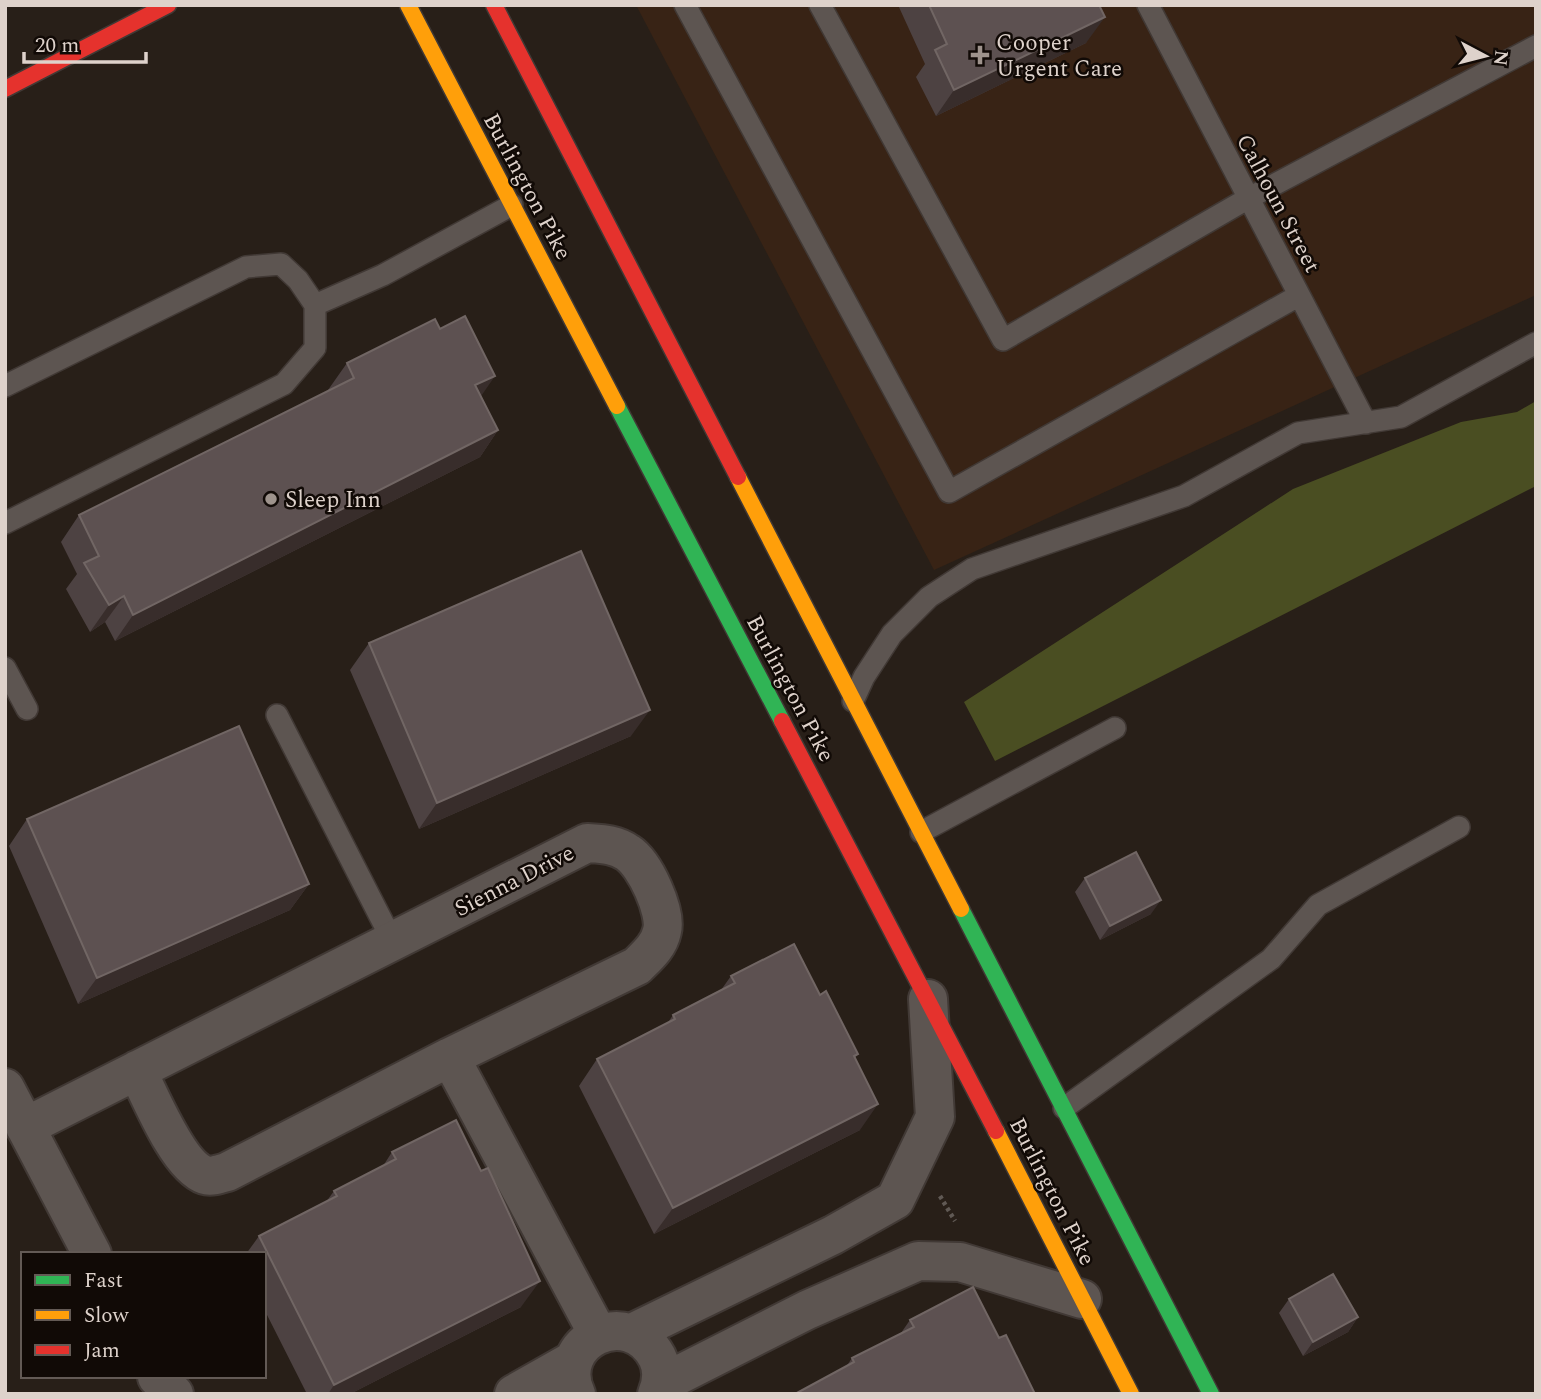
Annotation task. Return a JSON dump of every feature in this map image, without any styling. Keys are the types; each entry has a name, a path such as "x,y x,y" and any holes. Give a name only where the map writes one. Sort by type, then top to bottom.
{"highway":[{"path":"5,89 169,5"},
{"name":"Burlington Pike","path":"408,5 928,999 1131,1394"},
{"name":"Burlington Pike","path":"494,5 1211,1394"}],"street":[{"name":"Sienna Drive","path":"25,1127 137,1070 587,844 609,844 631,854 647,876 659,905 663,930 653,951 637,966 450,1057 227,1172 208,1176 193,1169 178,1149 137,1070"},
{"path":"514,1394 833,1235 895,1200 935,1117 928,999"},
{"path":"450,1057 595,1355"},
{"path":"5,1088 91,1252"},
{"path":"659,1389 807,1310 918,1261 960,1262 1082,1298"},
{"path":"595,1355 650,1345 660,1363 659,1389"},
{"path":"159,1378 174,1394"}],"lane":[{"path":"685,5 949,492 1298,296"},
{"path":"820,5 1003,340 1247,199 1536,46"},
{"name":"Calhoun Street","path":"1148,5 1366,423"},
{"path":"315,305 383,275 512,205"},
{"path":"5,386 246,267 281,264 298,280 315,305 315,348 284,384 5,523"},
{"path":"853,701 864,677 892,634 929,597 972,569 1184,496 1298,433 1401,417 1536,343"},
{"path":"5,668 27,709"},
{"path":"277,715 393,942"},
{"path":"921,832 1115,728"},
{"path":"1064,1108 1271,959 1318,905 1459,827"}],"path":[{"path":"935,1191 944,1199 956,1223"}],"shaded area":[{"path":"636,5 1536,5 1536,295 934,570"}],"green space":[{"path":"1536,401 1536,486 995,761 964,702 1293,489 1461,422 1517,412"}],"building":[{"path":"929,5 1099,5 1105,17 954,90 935,50 947,44"},
{"name":"Sleep Inn","path":"465,316 495,376 475,385 498,430 133,615 124,596 109,605 84,563 99,556 79,515 354,378 347,363 435,319 440,329"},
{"path":"581,551 650,710 437,803 369,643"},
{"path":"239,726 309,884 97,978 27,819"},
{"path":"1136,852 1161,900 1110,926 1085,878"},
{"path":"794,944 820,995 826,991 858,1054 854,1056 878,1104 673,1208 597,1059 675,1019 673,1015 735,983 731,976"},
{"path":"456,1120 481,1171 488,1168 540,1281 334,1385 259,1236 337,1196 334,1191 396,1159 392,1152"},
{"path":"1333,1274 1358,1317 1313,1342 1289,1299"},
{"path":"973,1287 999,1338 1006,1335 1035,1394 795,1394 854,1362 852,1358 914,1327 910,1320"}],"traffic: fast":[{"path":"617,406 782,721"},
{"path":"961,909 1211,1394"}],"traffic: slow":[{"path":"408,5 617,406"},
{"path":"738,477 961,909"},
{"path":"996,1131 1131,1394"}],"traffic: jam":[{"path":"5,89 168,5"},
{"path":"494,5 738,477"},
{"path":"782,721 996,1131"}],"place":[{"name":"Cooper Urgent Care","path":"980,55"},
{"name":"Sleep Inn","path":"271,499"}]}
